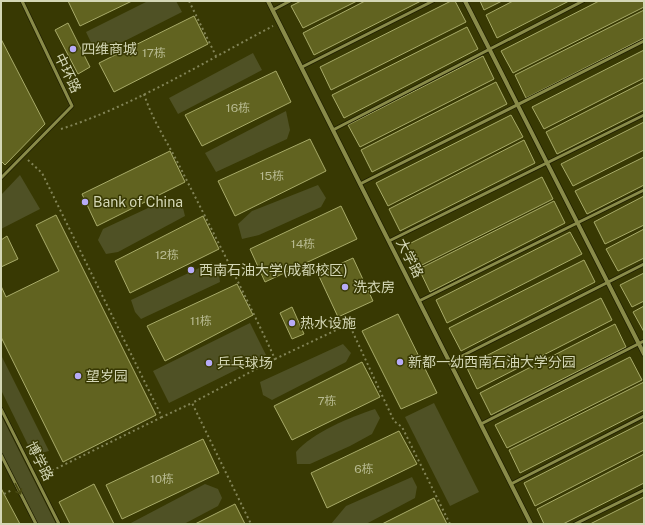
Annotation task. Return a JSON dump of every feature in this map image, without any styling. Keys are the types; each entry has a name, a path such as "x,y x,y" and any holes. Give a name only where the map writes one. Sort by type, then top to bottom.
{"street":[{"name":"大学路","path":"268,1 531,524"},
{"path":"466,1 644,354"}],"lane":[{"name":"中环路","path":"1,178 72,106 22,1"},
{"path":"273,10 290,1"},
{"path":"302,67 433,1"},
{"path":"333,130 583,1"},
{"path":"360,184 644,41"},
{"path":"389,241 644,115"},
{"path":"419,301 644,190"},
{"path":"450,362 644,264"},
{"path":"481,424 644,341"},
{"name":"博学路","path":"1,408 59,524"},
{"path":"511,484 644,416"},
{"path":"1,455 36,524"},
{"path":"575,524 644,490"}],"path":[{"path":"189,1 216,56"},
{"path":"44,134 84,121 144,94 279,23"},
{"path":"144,94 149,110 172,149 275,358"},
{"path":"24,156 42,173 162,417"},
{"path":"37,478 192,403 275,358 348,324 394,421 402,427 450,524"},
{"path":"192,403 251,524"}],"green space":[{"path":"148,1 176,1 182,12 97,55 86,32"},
{"path":"253,53 262,70 178,114 169,98"},
{"path":"286,111 290,130 287,139 216,172 205,153"},
{"path":"20,175 40,209 1,229 1,195"},
{"path":"318,185 326,198 321,207 259,235 242,239 238,224 252,211"},
{"path":"176,199 183,208 185,216 118,252 106,254 98,240 103,229 163,201"},
{"path":"212,262 218,268 220,282 141,319 135,312 131,300"},
{"name":"乒乓球场","path":"250,323 266,355 169,403 153,371"},
{"path":"343,344 351,353 346,362 272,400 263,395 260,382"},
{"path":"1,355 49,451 33,455 1,390"},
{"path":"434,403 479,492 450,506 405,417"},
{"path":"375,409 380,418 372,434 350,446 310,464 297,464 296,452 312,438 333,426"},
{"path":"1,415 56,524 36,524 1,454"},
{"path":"412,477 417,487 415,498 366,524 331,524 346,506"},
{"path":"205,484 218,489 222,498 218,506 184,524 129,524"}],"building":[{"path":"68,1 132,1 80,26"},
{"path":"301,1 357,1 303,28 291,6"},
{"path":"365,1 421,1 314,55 303,33"},
{"path":"451,1 455,1 466,22 331,90 320,67"},
{"path":"480,1 502,1 484,10"},
{"path":"513,1 569,1 497,38 486,15"},
{"path":"599,1 644,1 644,7 513,73 501,51"},
{"path":"644,10 644,38 526,98 515,75"},
{"path":"194,16 208,44 114,92 99,63"},
{"name":"四维商城","path":"68,23 90,67 78,74 55,30"},
{"path":"467,27 478,49 344,118 332,95"},
{"path":"1,39 45,124 5,165 1,161"},
{"path":"644,50 644,78 544,129 532,107"},
{"path":"483,56 494,79 360,147 348,125"},
{"path":"276,71 291,102 202,146 185,115"},
{"path":"496,82 507,104 372,172 361,150"},
{"path":"644,82 644,110 557,154 546,132"},
{"path":"511,115 523,137 388,206 376,183"},
{"path":"644,122 644,150 573,186 561,164"},
{"path":"310,139 326,171 235,216 218,181"},
{"path":"524,140 535,163 400,231 389,209"},
{"path":"170,151 185,182 97,226 82,194"},
{"path":"644,157 644,185 587,214 575,191"},
{"path":"542,177 553,199 418,267 407,245"},
{"path":"644,196 644,225 605,244 594,222"},
{"path":"554,201 565,223 430,292 419,269"},
{"path":"341,206 357,239 265,282 250,249"},
{"name":"望岁园","path":"56,215 156,415 63,462 1,337 1,286 6,297 59,271 36,225"},
{"path":"203,216 219,249 130,293 115,261"},
{"path":"644,229 644,258 618,271 606,249"},
{"path":"570,232 582,254 447,323 436,300"},
{"path":"7,236 18,259 1,267 1,240"},
{"name":"洗衣房","path":"353,258 373,301 338,317 318,274"},
{"path":"584,260 595,282 461,351 449,328"},
{"path":"644,273 644,301 632,307 620,285"},
{"path":"237,284 253,315 165,361 147,326"},
{"path":"601,298 612,320 477,389 466,366"},
{"path":"644,306 644,332 633,312"},
{"name":"热水设施","path":"292,307 304,334 292,339 280,313"},
{"name":"新都一幼西南石油大学分园","path":"398,314 437,393 401,409 362,331"},
{"path":"615,324 626,347 491,415 480,393"},
{"path":"630,357 642,380 507,448 495,425"},
{"path":"362,362 380,397 292,440 274,406"},
{"path":"644,382 644,410 520,473 509,450"},
{"path":"644,422 644,450 535,506 524,483"},
{"path":"399,431 417,464 327,508 311,473"},
{"path":"203,439 219,473 122,519 106,485"},
{"path":"644,454 644,483 563,524 544,524 537,509"},
{"path":"94,484 114,524 70,524 59,502"},
{"path":"1,488 4,494 20,524 1,524"},
{"path":"644,497 644,524 590,524"},
{"path":"434,498 447,524 382,524"},
{"path":"235,504 245,524 195,524"}],"place":[{"name":"四维商城","path":"73,49"},
{"name":"Bank of China","path":"85,202"},
{"name":"西南石油大学(成都校区)","path":"191,270"},
{"name":"洗衣房","path":"345,287"},
{"name":"热水设施","path":"292,323"},
{"name":"新都一幼西南石油大学分园","path":"400,362"},
{"name":"乒乓球场","path":"209,363"},
{"name":"望岁园","path":"78,376"}]}
